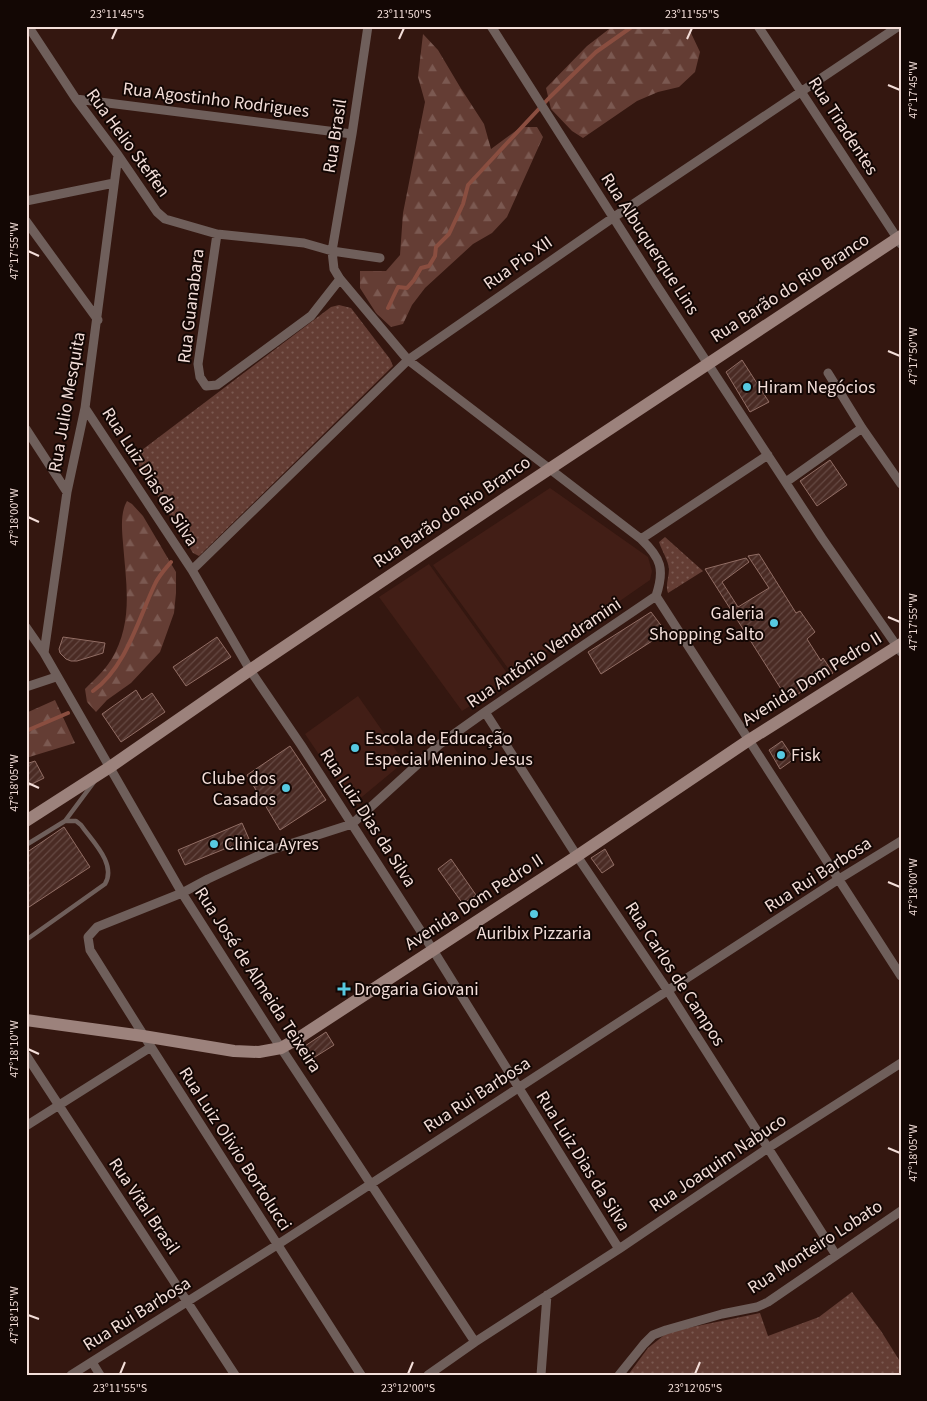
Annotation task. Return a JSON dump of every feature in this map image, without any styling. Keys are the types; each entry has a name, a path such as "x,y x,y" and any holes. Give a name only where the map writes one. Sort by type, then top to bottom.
{"main road":[{"name":"Rua Barão do Rio Branco","path":"26,821 106,769 548,469 900,240"},
{"name":"Avenida Dom Pedro II","path":"26,1020 234,1050 259,1052 281,1048 577,856 749,740 900,648"}],"street":[{"name":"Rua Helio Steffen","path":"28,26 76,99 118,155 157,212 165,219 217,234 304,243 332,251 380,258"},
{"name":"Rua Brasil","path":"332,251 368,26"},
{"name":"Rua Albuquerque Lins","path":"491,26 822,538 900,648"},
{"name":"Rua Tiradentes","path":"758,26 900,240"},
{"name":"Rua Pio XII","path":"192,570 408,360 614,217 898,26"},
{"name":"Rua Agostinho Rodrigues","path":"76,99 352,134"},
{"name":"Rua Julio Mesquita","path":"44,653 68,492 85,408 98,320 118,155"},
{"path":"26,201 114,183"},
{"path":"26,221 98,320"},
{"name":"Rua Guanabara","path":"217,234 198,364 200,378 206,386 217,385 311,316 340,279"},
{"path":"332,251 334,269 340,279 408,360 641,539 654,552 660,567 661,580 656,596 657,600 901,976"},
{"path":"828,373 862,428 901,484"},
{"name":"Rua Luiz Dias da Silva","path":"85,408 192,570 250,670 301,745 433,950 619,1249"},
{"path":"786,482 862,428"},
{"path":"26,429 68,492"},
{"path":"641,539 768,455"},
{"name":"Rua Antônio Vendramini","path":"88,938 97,927 182,893 268,851 352,824 437,746 656,596"},
{"name":"Rua José de Almeida Teixeira","path":"26,626 44,653 106,769 182,893 281,1048 475,1342"},
{"path":"26,687 56,677"},
{"name":"Rua Carlos de Campos","path":"485,712 577,856 668,991 836,1255"},
{"name":"Rua Rui Barbosa","path":"71,1375 277,1245 839,879 901,841"},
{"name":"Rua Luiz Olivio Bortolucci","path":"88,938 90,950 143,1036 361,1375"},
{"path":"26,1126 150,1047"},
{"name":"Rua Vital Brasil","path":"26,1055 235,1375"},
{"name":"Rua Joaquim Nabuco","path":"428,1375 768,1148 901,1063"},
{"name":"Rua Monteiro Lobato","path":"619,1375 653,1335 722,1314 757,1307 768,1302 901,1211"},
{"path":"541,1375 547,1295"},
{"path":"92,1362 100,1375"}],"lane":[{"path":"26,845 65,820 106,769"},
{"path":"26,940 108,880 109,874 106,860 81,825 76,821 65,820"}],"shaded area":[{"path":"550,488 648,557 652,571 650,580 513,675 433,565"},
{"path":"429,564 512,680 462,711 379,597"},
{"name":"Escola de Educação Especial Menino Jesus","path":"358,696 404,762 357,801 350,800 305,734"}],"green space":[{"path":"613,26 690,26 691,33 700,52 695,72 679,87 658,92 637,101 583,138 572,131 551,109 546,88 587,46"},
{"path":"423,34 438,50 484,124 491,149 521,127 537,127 543,137 507,217 492,233 473,244 425,288 412,305 403,324 391,327 376,313 360,288 360,271 386,271 400,255 403,213 425,102 418,77"},
{"path":"339,305 351,308 390,359 393,366 199,556 193,553 139,466 138,453 331,307"},
{"path":"127,501 143,516 176,572 174,613 160,652 131,683 107,700 96,712 87,702 85,689 111,660 118,646 126,617 127,588 122,522 123,511"},
{"path":"665,537 703,571 668,593 669,569 659,542"},
{"path":"55,700 75,743 26,758 26,713"},
{"path":"852,1292 881,1331 901,1363 901,1375 628,1375 648,1348 668,1332 760,1313 768,1336 819,1317"}],"building":[{"name":"Hiram Negócios","path":"742,360 769,402 750,412 726,372"},
{"path":"830,460 847,485 817,506 800,481"},
{"name":"Galeria Shopping Salto","path":"759,554 796,613 800,611 815,632 807,639 821,661 823,658 833,673 788,700 705,569 746,558 749,562 722,582 738,607 769,588 748,556"},
{"path":"651,612 666,632 601,674 588,652"},
{"path":"63,637 105,643 103,653 77,661 66,659 59,649"},
{"path":"217,637 231,657 186,686 173,667"},
{"path":"136,690 142,700 152,693 165,712 121,742 102,714"},
{"name":"Fisk","path":"782,741 794,759 780,769 769,750"},
{"name":"Clube dos Casados","path":"290,746 326,800 280,830 247,775"},
{"path":"35,761 44,778 26,787 26,764"},
{"name":"Clinica Ayres","path":"242,823 249,839 185,865 178,850"},
{"path":"64,827 90,867 26,909 26,853"},
{"path":"605,849 614,865 602,873 591,858"},
{"path":"451,859 476,895 463,904 438,869"},
{"path":"326,1032 334,1045 307,1062 299,1050"}],"waterway":[{"path":"388,308 398,287 407,288 421,268 429,266 435,256 436,247 449,234 463,204 468,185 550,97 596,52 633,26"},
{"path":"93,691 104,681 123,656 156,581 171,562"},
{"path":"26,731 68,713"}],"place":[{"name":"Hiram Negócios","path":"747,387"},
{"name":"Galeria Shopping Salto","path":"774,623"},
{"name":"Escola de Educação Especial Menino Jesus","path":"355,748"},
{"name":"Fisk","path":"781,755"},
{"name":"Clube dos Casados","path":"286,788"},
{"name":"Clinica Ayres","path":"214,844"},
{"name":"Auribix Pizzaria","path":"534,914"},
{"name":"Drogaria Giovani","path":"344,989"}]}
